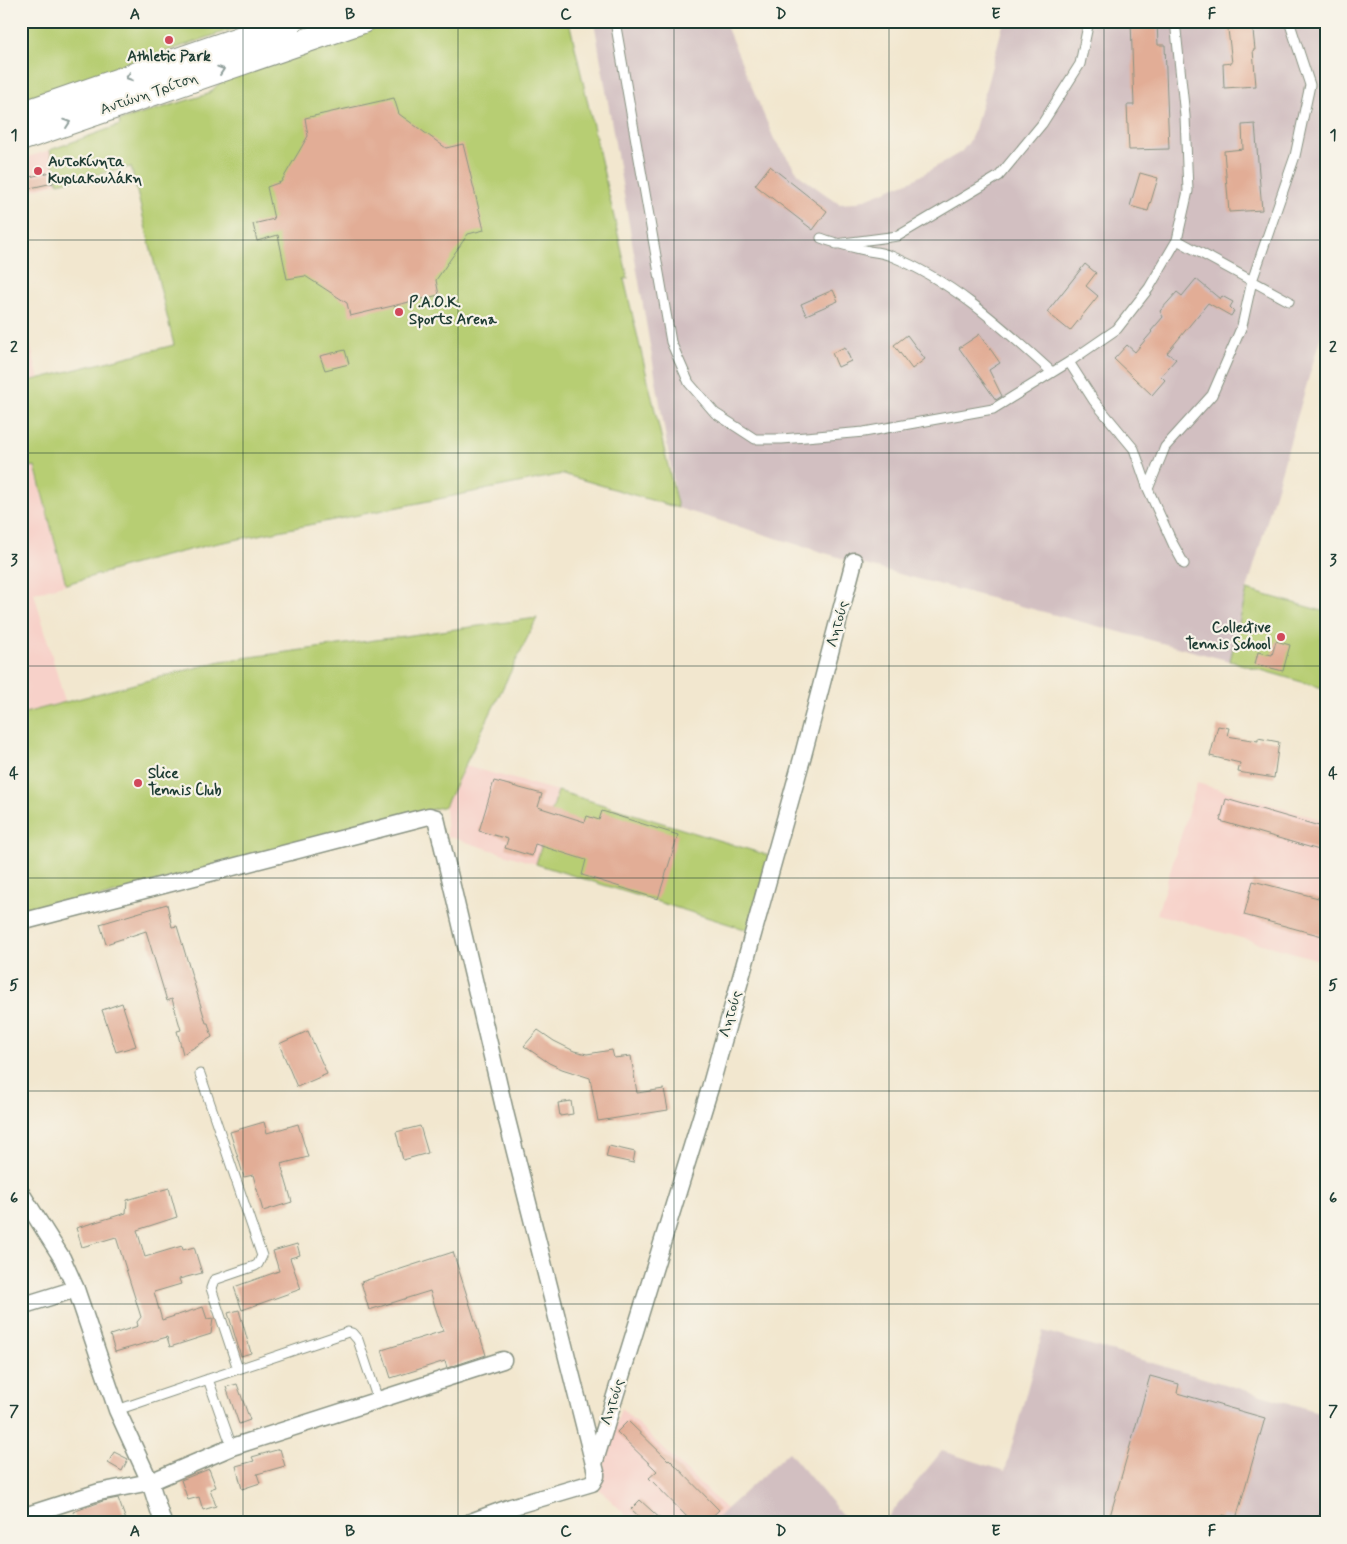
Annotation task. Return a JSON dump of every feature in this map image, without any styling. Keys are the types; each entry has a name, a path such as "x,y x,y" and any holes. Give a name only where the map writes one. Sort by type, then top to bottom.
{"street":[{"name":"Αντώνη Τρίτση","path":"21,139 362,21"},
{"name":"Αντώνη Τρίτση","path":"21,114 288,22"},
{"name":"Λητούς","path":"468,1523 511,1507 592,1483 596,1476 594,1464 710,1088 803,755 854,561"},
{"path":"21,922 434,816 506,1116 594,1464"},
{"path":"21,1193 62,1258 76,1289 117,1410 150,1482 163,1523"},
{"path":"21,1306 76,1289"},
{"path":"21,1517 100,1492 150,1482 232,1447 503,1360"}],"lane":[{"path":"615,21 671,342 689,383 716,413 755,439 782,439 864,432 993,409 1069,362 1117,329 1148,288 1177,240 1188,191 1185,116 1175,21"},
{"path":"836,244 898,236 998,176 1042,124 1080,64 1089,21"},
{"path":"1148,489 1165,447 1212,394 1242,326 1252,281 1295,156 1310,85 1289,21"},
{"path":"821,238 836,244 890,256 929,276 972,303 1012,335 1052,372"},
{"path":"1177,240 1289,301"},
{"path":"1069,362 1094,401 1134,449 1148,489 1184,564"},
{"path":"200,1074 262,1252 258,1264 218,1278 211,1288 238,1369"},
{"path":"117,1410 348,1332 358,1340 378,1400"},
{"path":"208,1379 232,1447"}],"shaded area":[{"path":"594,21 724,21 774,139 800,176 839,204 855,203 913,180 961,152 969,142 975,129 1004,21 1326,21 1326,318 1247,590 1230,661 861,564 678,508"},
{"name":"Αυτοκίνητα Κυριακουλάκη","path":"50,150 58,183 21,193 21,159"},
{"path":"21,308 39,379 21,383"},
{"path":"34,466 66,584 34,593 65,702 21,714 21,469"},
{"path":"465,766 558,791 536,864 447,836 445,806"},
{"path":"1197,783 1326,821 1326,962 1157,914"},
{"path":"1043,1331 1326,1414 1326,1499 1319,1523 883,1523 942,1451 1005,1471"},
{"path":"621,1408 726,1509 712,1523 634,1523 597,1487"},
{"path":"789,1452 849,1523 712,1523 726,1509"}],"green space":[{"path":"21,21 256,21 21,101"},
{"name":"P.A.O.K. Sports Arena","path":"392,21 569,21 628,278 624,279 678,508 563,474 209,545 66,584 35,466 21,469 21,383 174,345 131,167 58,183 50,150 120,125 119,121 208,94 223,80"},
{"name":"Collective Tennis School","path":"1247,590 1326,612 1326,689 1230,661"},
{"path":"537,618 445,806 21,918 21,714 221,661"},
{"path":"558,791 770,856 748,930 536,864"}],"building":[{"path":"1131,21 1157,21 1158,45 1165,45 1169,149 1129,150 1127,105 1134,105"},
{"path":"1227,21 1252,21 1256,86 1224,88 1223,64 1232,63"},
{"path":"394,98 399,114 446,148 463,144 484,230 468,234 436,280 439,295 350,316 347,303 305,276 287,279 278,235 257,241 253,224 274,219 267,187 281,182 308,136 305,118"},
{"path":"1255,124 1262,210 1229,212 1224,151 1243,149 1242,125"},
{"path":"770,166 827,211 813,230 755,185"},
{"path":"51,172 53,183 21,190 21,179"},
{"path":"1140,173 1158,178 1148,211 1130,206"},
{"path":"1085,264 1096,273 1086,286 1098,296 1070,331 1047,312"},
{"path":"1196,279 1220,299 1222,296 1233,302 1230,307 1234,311 1231,316 1208,303 1167,353 1176,359 1161,376 1165,380 1152,395 1114,359 1127,345 1135,352 1163,317 1160,311 1177,292 1182,296"},
{"path":"833,290 838,301 806,315 801,304"},
{"path":"980,334 1000,363 989,370 1002,396 996,400 959,348"},
{"path":"907,335 925,359 912,369 894,345"},
{"path":"845,347 851,361 838,367 832,353"},
{"path":"345,350 349,364 325,370 320,356"},
{"path":"1276,641 1290,645 1283,671 1255,664 1258,652 1272,655"},
{"path":"1218,726 1229,728 1227,736 1258,741 1258,738 1279,742 1274,778 1238,772 1240,763 1210,756"},
{"path":"494,781 542,794 538,807 585,822 587,816 599,820 602,811 678,835 658,899 582,875 586,860 535,844 532,856 505,848 508,839 479,831"},
{"path":"1226,799 1326,828 1326,852 1220,821"},
{"path":"1253,881 1326,900 1326,937 1244,915"},
{"path":"167,904 172,927 177,926 206,1023 208,1023 212,1037 183,1054 177,1031 181,1030 172,999 167,1001 146,931 106,944 100,924"},
{"path":"122,1003 136,1046 116,1052 102,1010"},
{"path":"538,1030 574,1051 587,1054 612,1050 614,1058 631,1056 637,1093 664,1089 668,1110 598,1121 590,1078 549,1063 524,1046"},
{"path":"308,1031 327,1074 297,1087 279,1044"},
{"path":"571,1101 573,1114 560,1116 558,1103"},
{"path":"264,1122 267,1133 298,1124 308,1157 281,1164 292,1202 263,1211 253,1175 244,1177 230,1132"},
{"path":"420,1126 428,1153 403,1160 396,1132"},
{"path":"609,1146 635,1152 633,1163 606,1157"},
{"path":"169,1188 177,1217 137,1230 145,1257 182,1246 183,1250 194,1247 202,1273 179,1279 181,1284 154,1292 162,1320 203,1307 207,1319 213,1318 211,1334 170,1347 167,1337 115,1352 110,1335 138,1326 137,1322 141,1317 116,1237 82,1247 76,1228 126,1213 127,1200"},
{"path":"297,1244 300,1255 290,1258 301,1289 242,1310 234,1287 279,1271 273,1251"},
{"path":"453,1252 486,1355 447,1368 445,1361 391,1378 382,1350 443,1331 430,1291 369,1310 361,1282"},
{"path":"239,1310 251,1353 241,1356 228,1313"},
{"path":"1150,1376 1179,1384 1177,1393 1265,1418 1236,1519 1223,1515 1220,1523 1108,1523"},
{"path":"237,1384 250,1420 239,1424 226,1387"},
{"path":"628,1421 669,1459 719,1510 705,1523 693,1523 649,1478 657,1471 617,1432"},
{"path":"280,1449 285,1466 257,1474 260,1483 242,1489 236,1466 254,1461 252,1457"},
{"path":"114,1452 128,1459 122,1471 108,1463"},
{"path":"209,1469 216,1487 210,1489 216,1506 203,1510 199,1497 188,1500 181,1480"},
{"path":"118,1498 127,1523 77,1523 73,1512 103,1501"},
{"path":"640,1500 665,1523 646,1523 631,1509"}],"place":[{"name":"Athletic Park","path":"169,40"},
{"name":"Αυτοκίνητα Κυριακουλάκη","path":"38,171"},
{"name":"P.A.O.K. Sports Arena","path":"399,312"},
{"name":"Collective Tennis School","path":"1281,637"},
{"name":"Slice Tennis Club","path":"138,783"}]}
